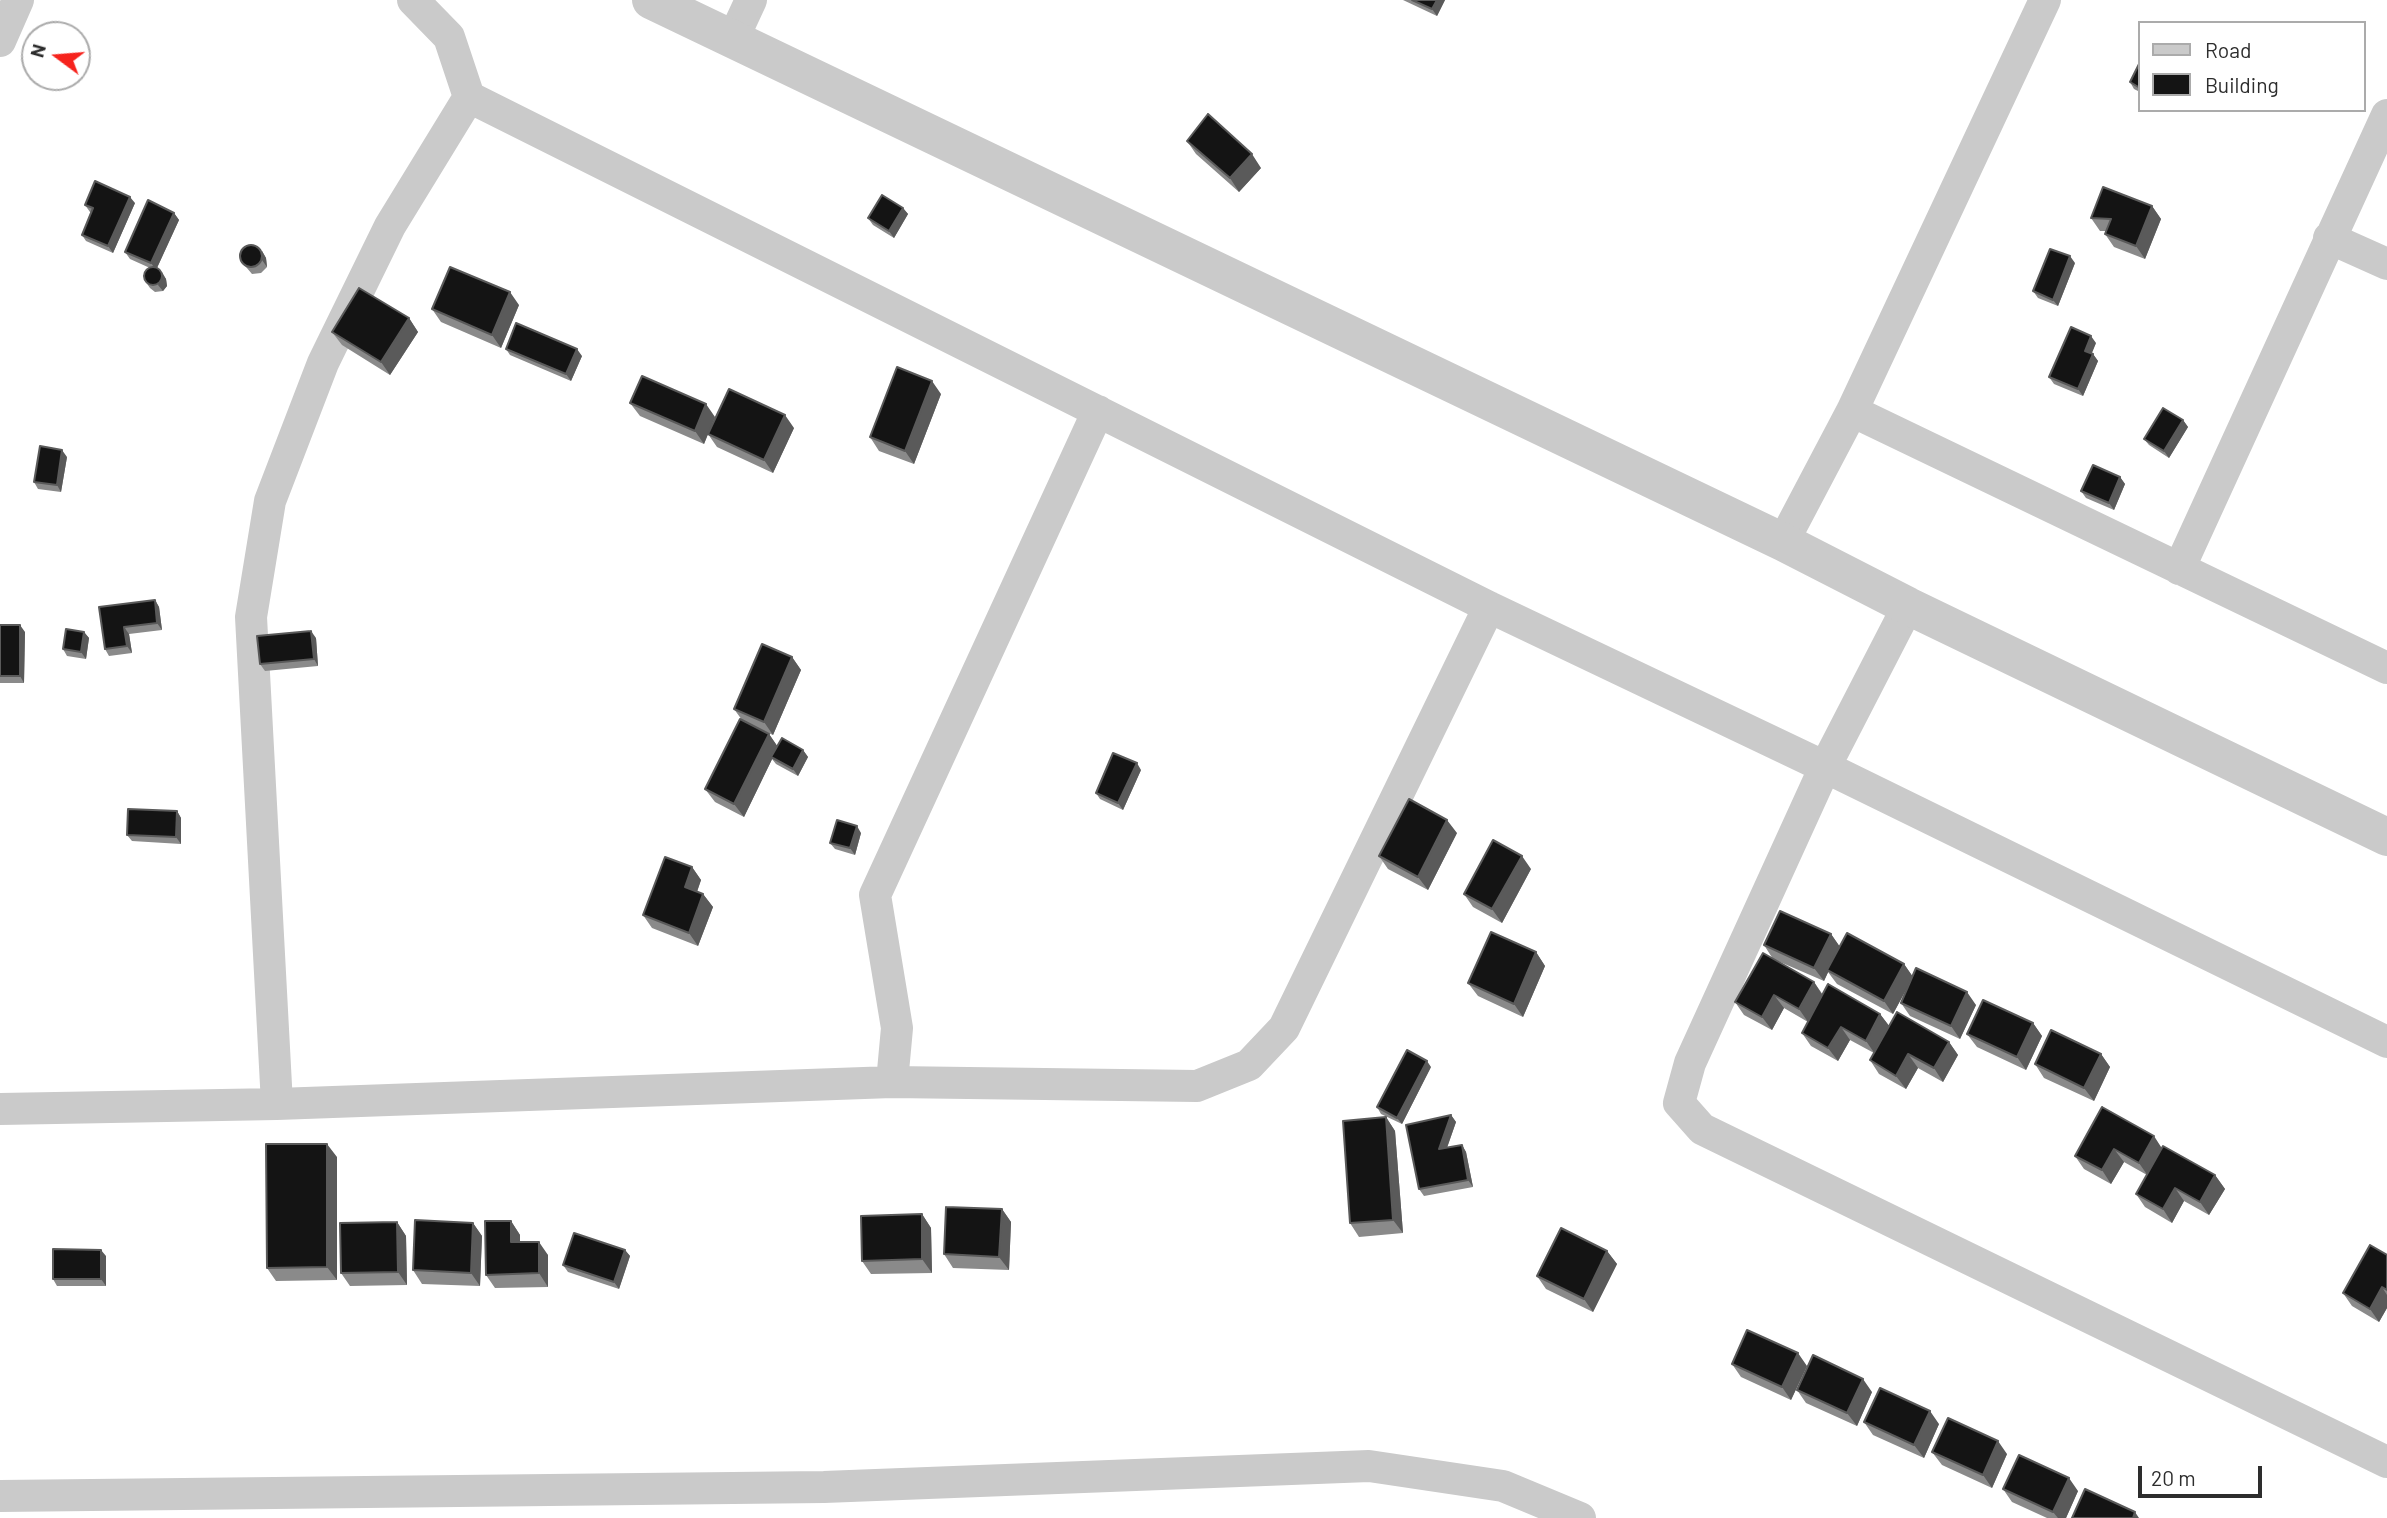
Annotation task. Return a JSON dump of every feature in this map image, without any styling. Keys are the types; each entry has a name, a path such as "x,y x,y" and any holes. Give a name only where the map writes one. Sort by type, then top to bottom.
{"street":[{"path":"0,41 18,0"},
{"path":"413,0 449,37 469,97 1489,607 2387,1042"},
{"path":"651,0 1783,542 1908,606 2387,837"},
{"path":"732,41 751,0"},
{"path":"1783,542 1852,411 2045,0"},
{"path":"277,1104 251,617 270,501 323,363 384,238 469,97"},
{"path":"2179,569 2387,115"},
{"path":"2329,238 2387,264"},
{"path":"892,1082 897,1028 875,895 1098,411"},
{"path":"1852,411 2387,668"},
{"path":"1908,606 1825,768 1690,1063 1679,1103 1702,1129 2387,1462"},
{"path":"0,1109 277,1104 892,1082 1197,1086 1250,1065 1284,1028 1489,607"},
{"path":"0,1496 824,1487 1369,1466 1503,1486 1580,1518"}],"building":[{"path":"1412,0 1437,0 1432,9"},
{"path":"2138,66 2138,87 2130,82"},
{"path":"1208,114 1252,154 1230,178 1187,141"},
{"path":"95,181 130,197 108,246 82,235 93,208 85,205"},
{"path":"2103,187 2152,206 2136,246 2105,234 2111,219 2091,218"},
{"path":"882,195 903,208 889,231 868,218"},
{"path":"148,200 174,213 151,263 125,252"},
{"path":"251,245 259,248 262,256 259,264 251,267 243,264 240,256 243,248"},
{"path":"2050,249 2070,256 2053,300 2033,291"},
{"path":"153,267 159,270 162,276 159,282 153,285 147,282 144,276 147,270"},
{"path":"450,267 510,292 492,335 432,309"},
{"path":"359,288 409,318 381,362 332,332"},
{"path":"516,323 577,349 566,374 506,349"},
{"path":"2071,327 2091,336 2085,351 2093,354 2078,389 2049,377"},
{"path":"897,367 932,381 905,451 870,437"},
{"path":"642,376 706,404 695,431 630,403"},
{"path":"729,389 785,415 764,460 708,434"},
{"path":"2163,408 2183,420 2164,451 2144,439"},
{"path":"40,446 62,450 57,485 34,482"},
{"path":"2093,465 2120,477 2109,503 2081,491"},
{"path":"155,600 157,623 124,627 127,646 105,649 99,607"},
{"path":"0,625 20,625 20,676 0,676"},
{"path":"66,629 84,632 81,652 63,649"},
{"path":"311,631 314,659 260,664 257,636"},
{"path":"762,644 792,657 764,722 734,709"},
{"path":"740,719 769,734 734,804 705,789"},
{"path":"782,738 803,750 793,769 771,757"},
{"path":"1113,753 1137,763 1118,803 1096,793"},
{"path":"1409,799 1447,820 1418,877 1379,856"},
{"path":"128,809 177,811 176,837 127,835"},
{"path":"837,820 857,826 850,848 830,843"},
{"path":"1493,840 1522,856 1492,909 1464,894"},
{"path":"665,857 692,867 685,887 703,894 689,933 643,915"},
{"path":"1780,911 1831,934 1814,968 1764,945"},
{"path":"1491,932 1536,952 1514,1004 1468,983"},
{"path":"1847,933 1904,964 1884,1001 1827,970"},
{"path":"1763,953 1814,982 1799,1009 1774,995 1762,1017 1735,1002"},
{"path":"1916,968 1967,992 1951,1026 1901,1003"},
{"path":"1828,984 1880,1014 1866,1041 1841,1027 1828,1048 1802,1033"},
{"path":"1983,1000 2033,1023 2017,1057 1967,1034"},
{"path":"1897,1012 1949,1042 1934,1068 1908,1054 1896,1076 1870,1060"},
{"path":"2051,1030 2101,1054 2084,1088 2035,1064"},
{"path":"1407,1050 1427,1061 1397,1118 1377,1107"},
{"path":"2102,1107 2154,1136 2139,1163 2114,1149 2102,1170 2075,1156"},
{"path":"1451,1115 1439,1149 1462,1145 1468,1180 1419,1189 1406,1125"},
{"path":"1386,1117 1393,1220 1350,1223 1343,1121"},
{"path":"266,1144 327,1144 327,1267 267,1268"},
{"path":"2163,1146 2215,1175 2200,1202 2175,1188 2163,1209 2136,1194"},
{"path":"946,1207 1002,1209 999,1257 944,1254"},
{"path":"922,1214 922,1259 862,1261 861,1216"},
{"path":"415,1220 473,1223 471,1273 413,1270"},
{"path":"485,1221 511,1221 511,1242 539,1242 539,1273 486,1275"},
{"path":"397,1222 398,1272 341,1273 340,1223"},
{"path":"1561,1228 1607,1251 1584,1299 1537,1276"},
{"path":"574,1233 625,1250 614,1282 563,1265"},
{"path":"2370,1245 2387,1255 2387,1290 2382,1287 2370,1309 2343,1293"},
{"path":"53,1249 101,1250 101,1279 53,1279"},
{"path":"1747,1330 1798,1353 1782,1387 1732,1364"},
{"path":"1813,1355 1863,1379 1847,1413 1797,1390"},
{"path":"1880,1388 1930,1411 1914,1445 1864,1422"},
{"path":"1948,1418 1998,1441 1983,1475 1932,1452"},
{"path":"2019,1455 2069,1478 2053,1512 2003,1489"},
{"path":"2085,1489 2135,1512 2133,1518 2072,1518"}]}
